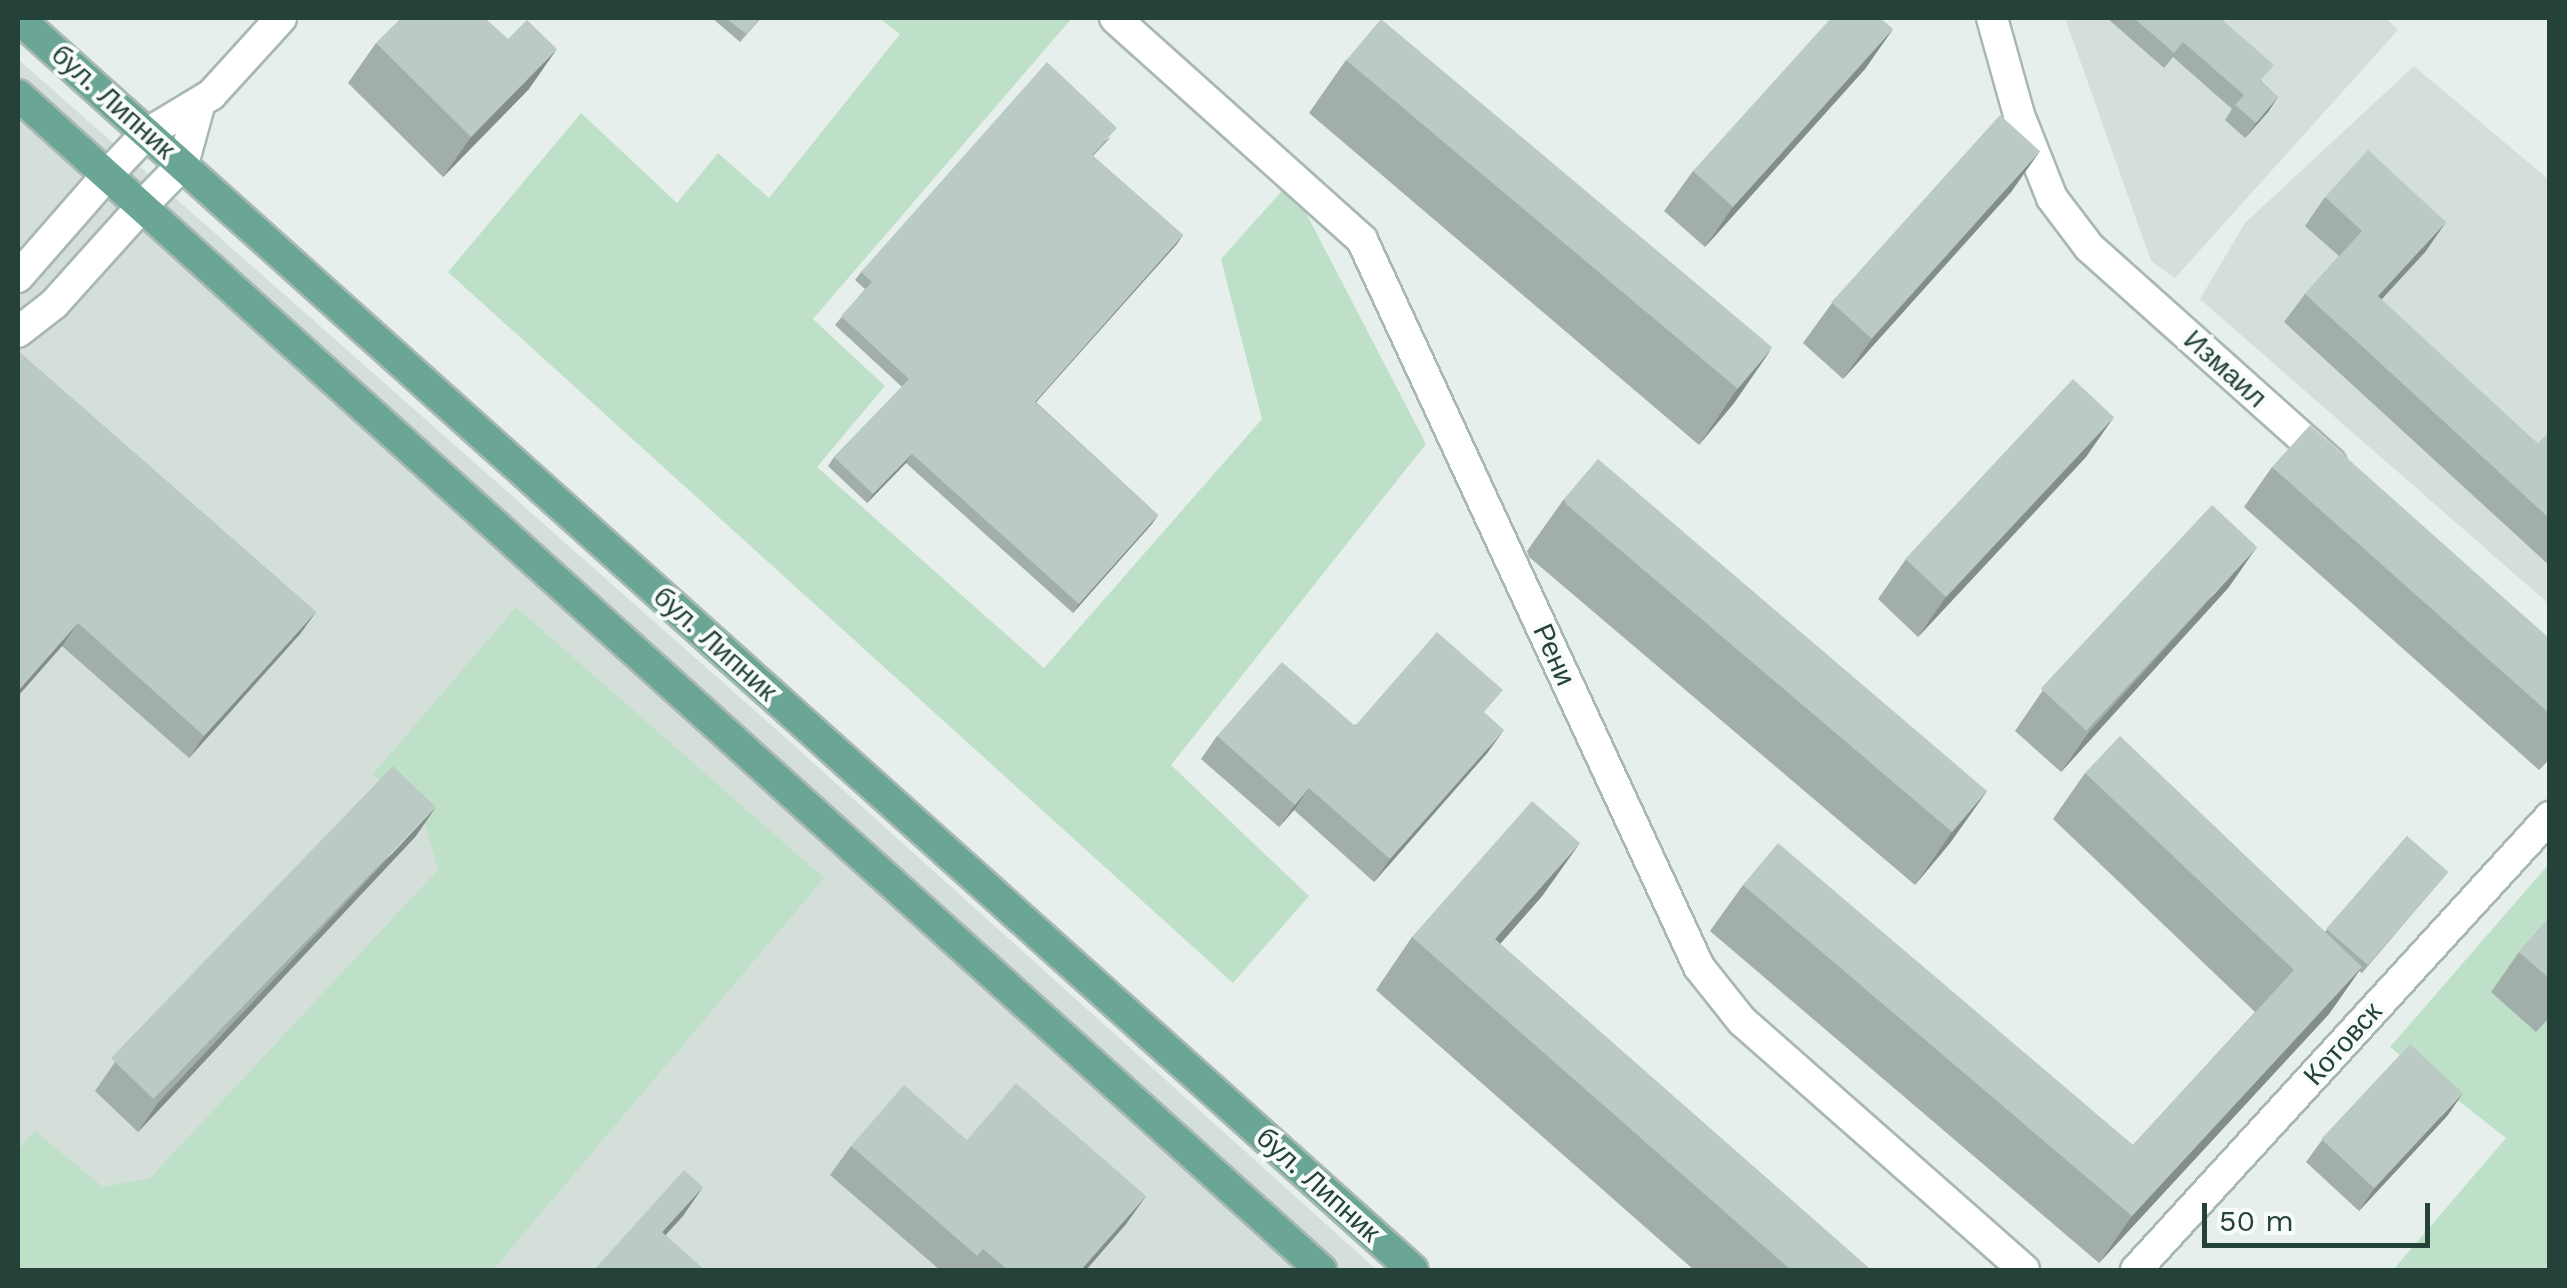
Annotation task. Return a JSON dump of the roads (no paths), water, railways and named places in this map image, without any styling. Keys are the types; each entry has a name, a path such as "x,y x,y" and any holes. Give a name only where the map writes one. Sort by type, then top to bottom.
{"main road":[{"name":"бул. Липник","path":"18,18 1412,1270"},
{"name":"бул. Липник","path":"18,95 1321,1270"}],"street":[{"path":"18,277 146,134 199,106 281,18"},
{"name":"Рени","path":"1114,18 1362,240 1699,967 1742,1021 2024,1270"},
{"name":"Измаил","path":"1992,18 2018,115 2052,198 2089,248 2361,490"},
{"path":"18,332 54,304 183,164 199,106"},
{"name":"Котовск","path":"2136,1270 2550,817"}]}
